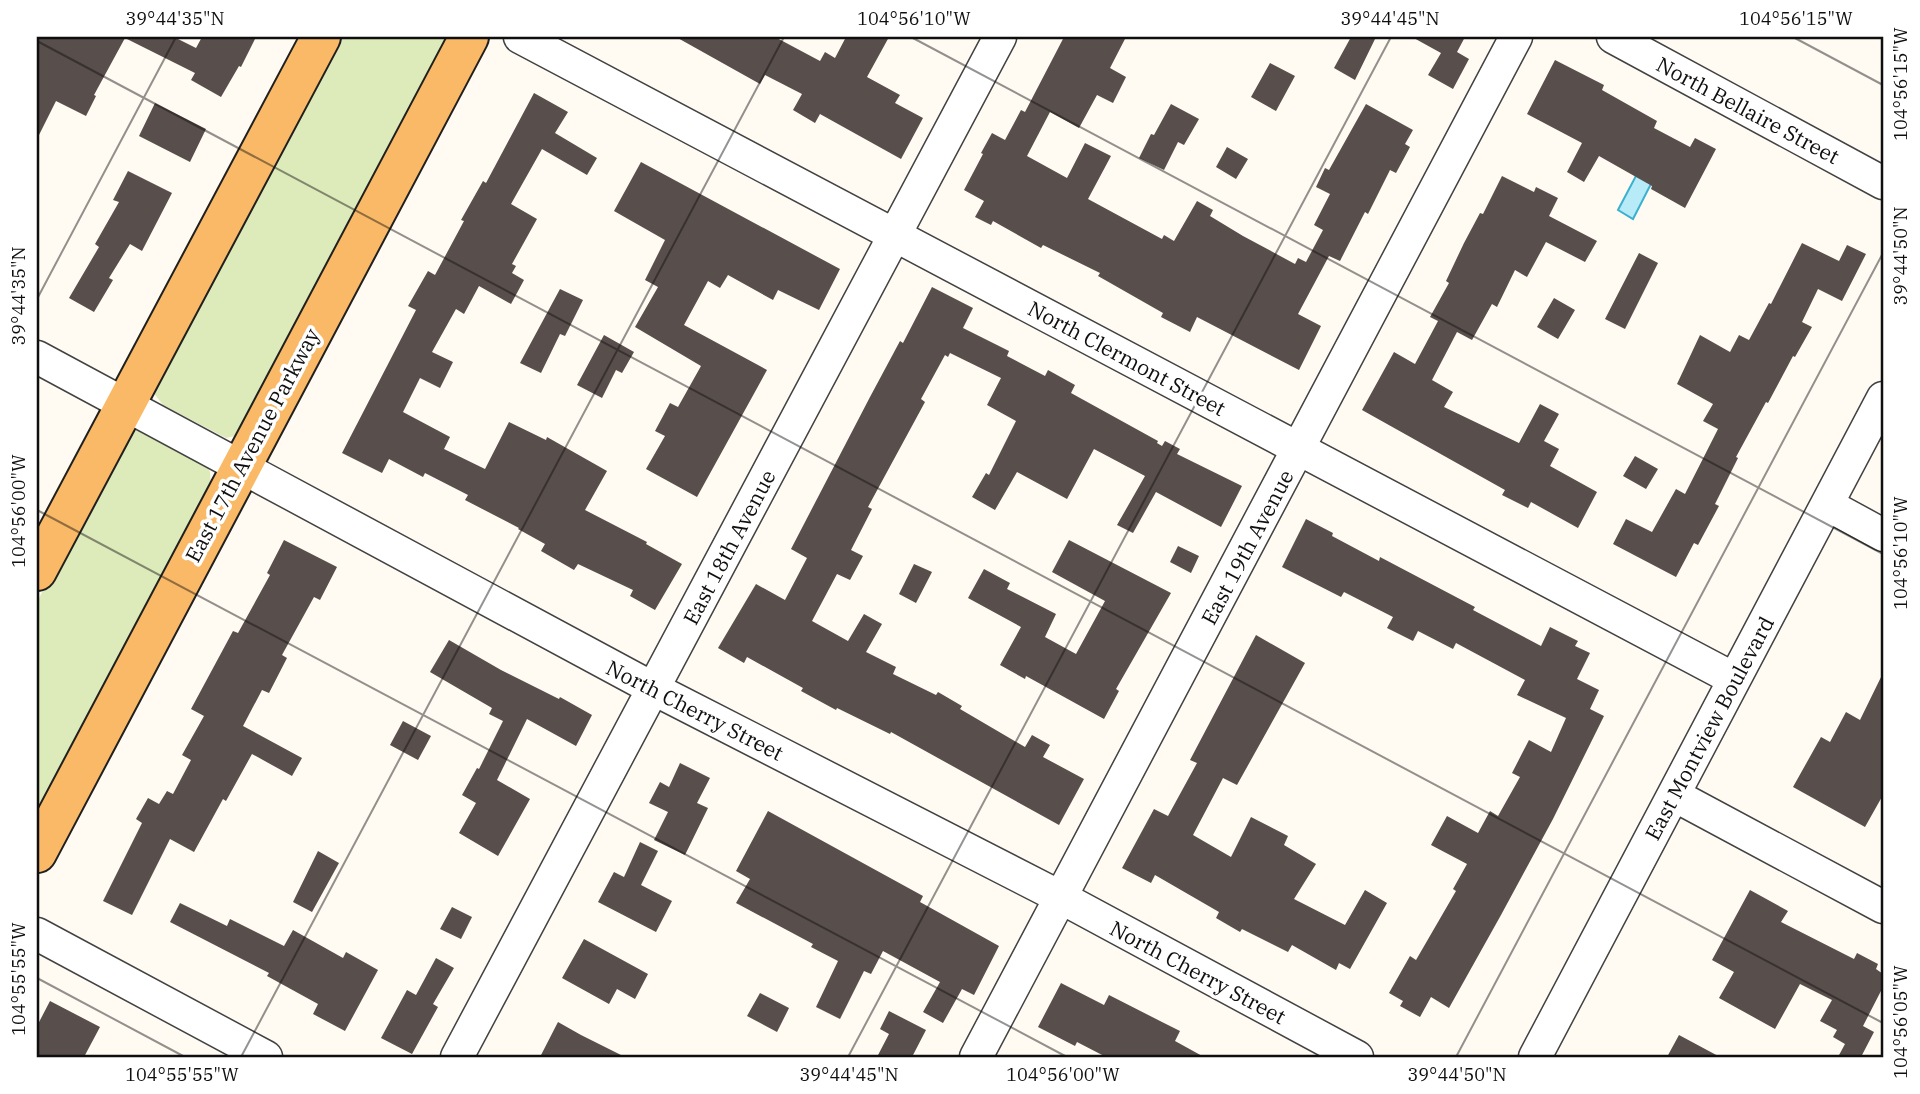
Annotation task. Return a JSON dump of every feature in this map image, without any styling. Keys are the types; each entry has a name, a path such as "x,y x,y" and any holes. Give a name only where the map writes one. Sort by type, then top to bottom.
{"main road":[{"path":"37,571 321,37"},
{"name":"East 17th Avenue Parkway","path":"37,853 470,37"}],"street":[{"name":"North Clermont Street","path":"520,37 1734,679"},
{"name":"East 18th Avenue","path":"457,1057 1000,37"},
{"name":"East 19th Avenue","path":"976,1057 1516,37"},
{"name":"North Bellaire Street","path":"1613,37 1883,183"},
{"name":"North Cherry Street","path":"37,357 654,689 1062,898 1357,1057"},
{"name":"East Montview Boulevard","path":"1535,1057 1883,398"},
{"path":"1828,505 1883,535"},
{"path":"1674,795 1883,907"},
{"path":"37,934 266,1057"}],"green space":[{"path":"337,37 454,37 239,435 226,438 163,405 153,392"},
{"path":"128,432 146,432 206,464 210,472 211,489 37,819 37,602 122,440"}],"water":[{"path":"1638,172 1653,180 1633,219 1618,210"}],"building":[{"path":"37,37 174,37 196,48 202,37 256,37 241,67 239,66 221,97 191,80 195,73 125,38 94,95 96,96 86,116 56,101 37,139"},
{"path":"676,37 775,37 820,61 825,52 835,58 846,37 889,37 867,77 900,95 895,103 923,118 901,159 820,114 815,123 793,110 802,94 765,75 760,84"},
{"path":"1064,37 1126,37 1110,68 1126,77 1113,103 1097,95 1079,128 1050,112 1027,156 1067,178 1085,143 1111,156 1088,199 1162,239 1164,235 1174,241 1197,201 1213,210 1210,216 1243,236 1295,264 1298,258 1306,262 1323,230 1314,225 1330,194 1316,187 1325,168 1329,170 1366,104 1413,130 1405,144 1410,147 1396,173 1390,170 1340,261 1329,256 1298,314 1321,326 1299,370 1197,317 1190,332 1161,317 1163,313 1098,276 1100,273 1043,245 1041,248 993,221 991,225 975,217 984,201 964,190 983,154 981,153 992,133 1005,140 1021,110 1025,112"},
{"path":"1351,37 1376,37 1355,80 1334,68"},
{"path":"1412,37 1465,37 1457,52 1469,59 1453,89 1428,75 1441,53"},
{"path":"1555,60 1604,85 1602,90 1657,121 1654,128 1690,147 1695,138 1716,149 1685,208 1599,156 1584,182 1567,172 1582,143 1527,114"},
{"path":"1270,63 1295,76 1276,111 1251,97"},
{"path":"534,93 568,112 555,133 597,158 587,175 542,149 511,204 537,219 512,264 516,266 512,273 524,280 511,304 479,286 464,314 456,309 432,352 453,362 440,388 420,378 403,412 450,437 444,449 485,469 509,422 546,440 547,437 607,471 585,510 647,542 646,544 682,564 655,610 630,596 633,590 578,564 574,570 541,551 545,544 465,500 468,495 425,473 423,477 389,459 382,473 342,453 416,310 408,306 428,271 435,275 464,221 461,220 483,181 486,183"},
{"path":"155,103 206,129 190,162 139,136"},
{"path":"1171,104 1199,119 1184,145 1178,142 1164,170 1139,158"},
{"path":"1227,147 1248,159 1236,179 1216,167"},
{"path":"641,162 840,269 819,310 778,290 773,300 728,275 720,288 708,281 684,325 767,370 697,497 646,469 665,436 655,431 670,403 678,407 701,366 635,327 658,287 645,280 665,240 614,211"},
{"path":"128,171 172,193 142,251 130,244 109,278 113,280 94,312 69,298 99,247 95,244 119,202 113,200"},
{"path":"1502,176 1534,192 1536,187 1558,198 1549,216 1597,241 1585,262 1546,242 1527,277 1515,270 1497,307 1492,304 1472,340 1457,332 1432,380 1453,392 1444,407 1519,443 1540,404 1559,414 1544,441 1559,449 1550,466 1597,492 1578,528 1531,502 1528,508 1502,495 1505,490 1362,410 1394,352 1415,364 1438,321 1430,317 1449,283 1446,281"},
{"path":"1802,243 1839,261 1847,245 1866,254 1842,301 1818,289 1802,322 1812,327 1736,457 1738,458 1715,504 1719,506 1698,545 1694,543 1676,577 1613,544 1626,519 1652,532 1676,489 1685,494 1718,429 1703,421 1713,404 1677,384 1700,335 1730,352 1739,335 1749,340"},
{"path":"1639,253 1658,263 1625,329 1605,319"},
{"path":"932,287 973,308 963,328 1009,351 1007,356 1045,376 1048,370 1075,385 1071,393 1158,441 1162,446 1165,441 1180,449 1177,454 1242,486 1221,527 1156,492 1133,533 1117,525 1145,476 1094,449 1067,499 1017,472 995,510 972,497 986,473 989,475 1016,421 987,405 1001,378 950,353 948,357 945,355 921,399 925,402 868,507 872,509 851,550 863,556 850,580 837,574 812,621 848,641 864,614 882,624 866,652 896,667 893,674 936,695 938,692 962,706 960,709 1025,747 1032,735 1050,745 1043,757 1084,779 1059,825 891,732 890,734 837,708 836,710 747,657 744,663 718,648 756,584 785,600 807,558 791,549 900,341 903,343"},
{"path":"560,289 583,300 565,336 560,334 541,373 520,363"},
{"path":"1554,298 1575,310 1558,339 1537,327"},
{"path":"604,335 634,352 622,373 616,370 602,398 577,385"},
{"path":"1635,456 1658,469 1646,489 1623,476"},
{"path":"1306,519 1379,561 1380,557 1475,607 1473,610 1541,646 1550,627 1578,641 1575,646 1590,653 1577,679 1599,690 1590,709 1604,716 1501,915 1449,1008 1431,997 1420,1017 1400,1006 1403,1001 1389,993 1410,956 1416,960 1456,891 1453,889 1467,864 1431,845 1447,816 1478,833 1490,811 1498,816 1520,777 1512,773 1529,740 1551,752 1566,718 1517,695 1525,680 1456,643 1453,649 1418,631 1413,641 1387,628 1393,617 1344,592 1341,597 1282,567"},
{"path":"284,540 337,567 320,600 314,597 282,655 287,658 269,693 262,690 243,726 302,758 292,776 252,754 194,852 170,839 132,915 103,901 142,823 136,819 148,798 159,804 167,791 173,794 191,760 182,755 204,716 191,709 233,631 238,633 270,575 267,573"},
{"path":"1069,540 1171,593 1116,689 1119,691 1104,719 1026,676 1025,679 1000,665 1021,627 968,598 984,569 1010,583 1007,589 1056,614 1045,637 1076,654 1105,601 1052,572"},
{"path":"1178,546 1199,556 1191,573 1170,562"},
{"path":"914,564 932,572 916,603 899,594"},
{"path":"1256,635 1305,663 1237,785 1223,778 1193,835 1231,857 1251,817 1288,836 1284,845 1316,864 1294,899 1345,925 1365,890 1387,903 1350,969 1339,963 1336,970 1292,945 1288,952 1242,929 1240,932 1216,918 1219,912 1155,875 1151,883 1122,868 1154,809 1168,816 1197,763 1190,760"},
{"path":"449,640 501,670 592,715 576,746 527,719 497,780 530,799 498,856 459,833 476,803 462,795 477,768 479,769 503,721 489,714 492,708 430,672"},
{"path":"1883,673 1883,795 1865,827 1793,787 1821,737 1830,742 1846,712 1860,720"},
{"path":"403,721 431,736 418,760 390,745"},
{"path":"680,763 710,778 697,803 708,808 685,855 654,840 668,812 649,803 660,782 669,787"},
{"path":"768,811 923,896 920,902 999,946 974,995 962,989 943,1023 923,1012 940,982 883,951 871,974 864,971 840,1019 816,1007 838,961 811,947 813,944 736,903 750,879 736,871"},
{"path":"640,842 658,851 641,885 672,901 656,932 598,902 614,872 624,877"},
{"path":"318,851 339,863 312,912 293,902"},
{"path":"1750,890 1788,911 1781,922 1854,959 1857,953 1878,964 1876,969 1883,974 1883,987 1863,1026 1874,1032 1861,1057 1838,1057 1845,1044 1833,1037 1837,1030 1820,1021 1832,1000 1800,984 1775,1029 1719,998 1734,972 1712,960"},
{"path":"180,903 227,926 230,919 284,946 293,930 343,958 346,952 378,970 345,1031 313,1014 318,1004 267,976 269,973 170,922"},
{"path":"452,907 472,917 461,939 440,929"},
{"path":"584,939 648,974 635,999 617,989 609,1004 562,978"},
{"path":"436,958 454,968 433,1004 438,1007 412,1054 381,1038 407,990 416,995"},
{"path":"1061,983 1104,1005 1109,995 1180,1031 1175,1041 1204,1057 1106,1057 1077,1042 1075,1046 1038,1027"},
{"path":"760,993 789,1008 777,1032 747,1016"},
{"path":"50,1001 100,1027 84,1057 37,1057 37,1026"},
{"path":"889,1011 926,1030 912,1057 877,1057 889,1034 880,1029"},
{"path":"558,1022 581,1035 625,1057 540,1057"},
{"path":"1679,1035 1720,1057 1667,1057"}]}
